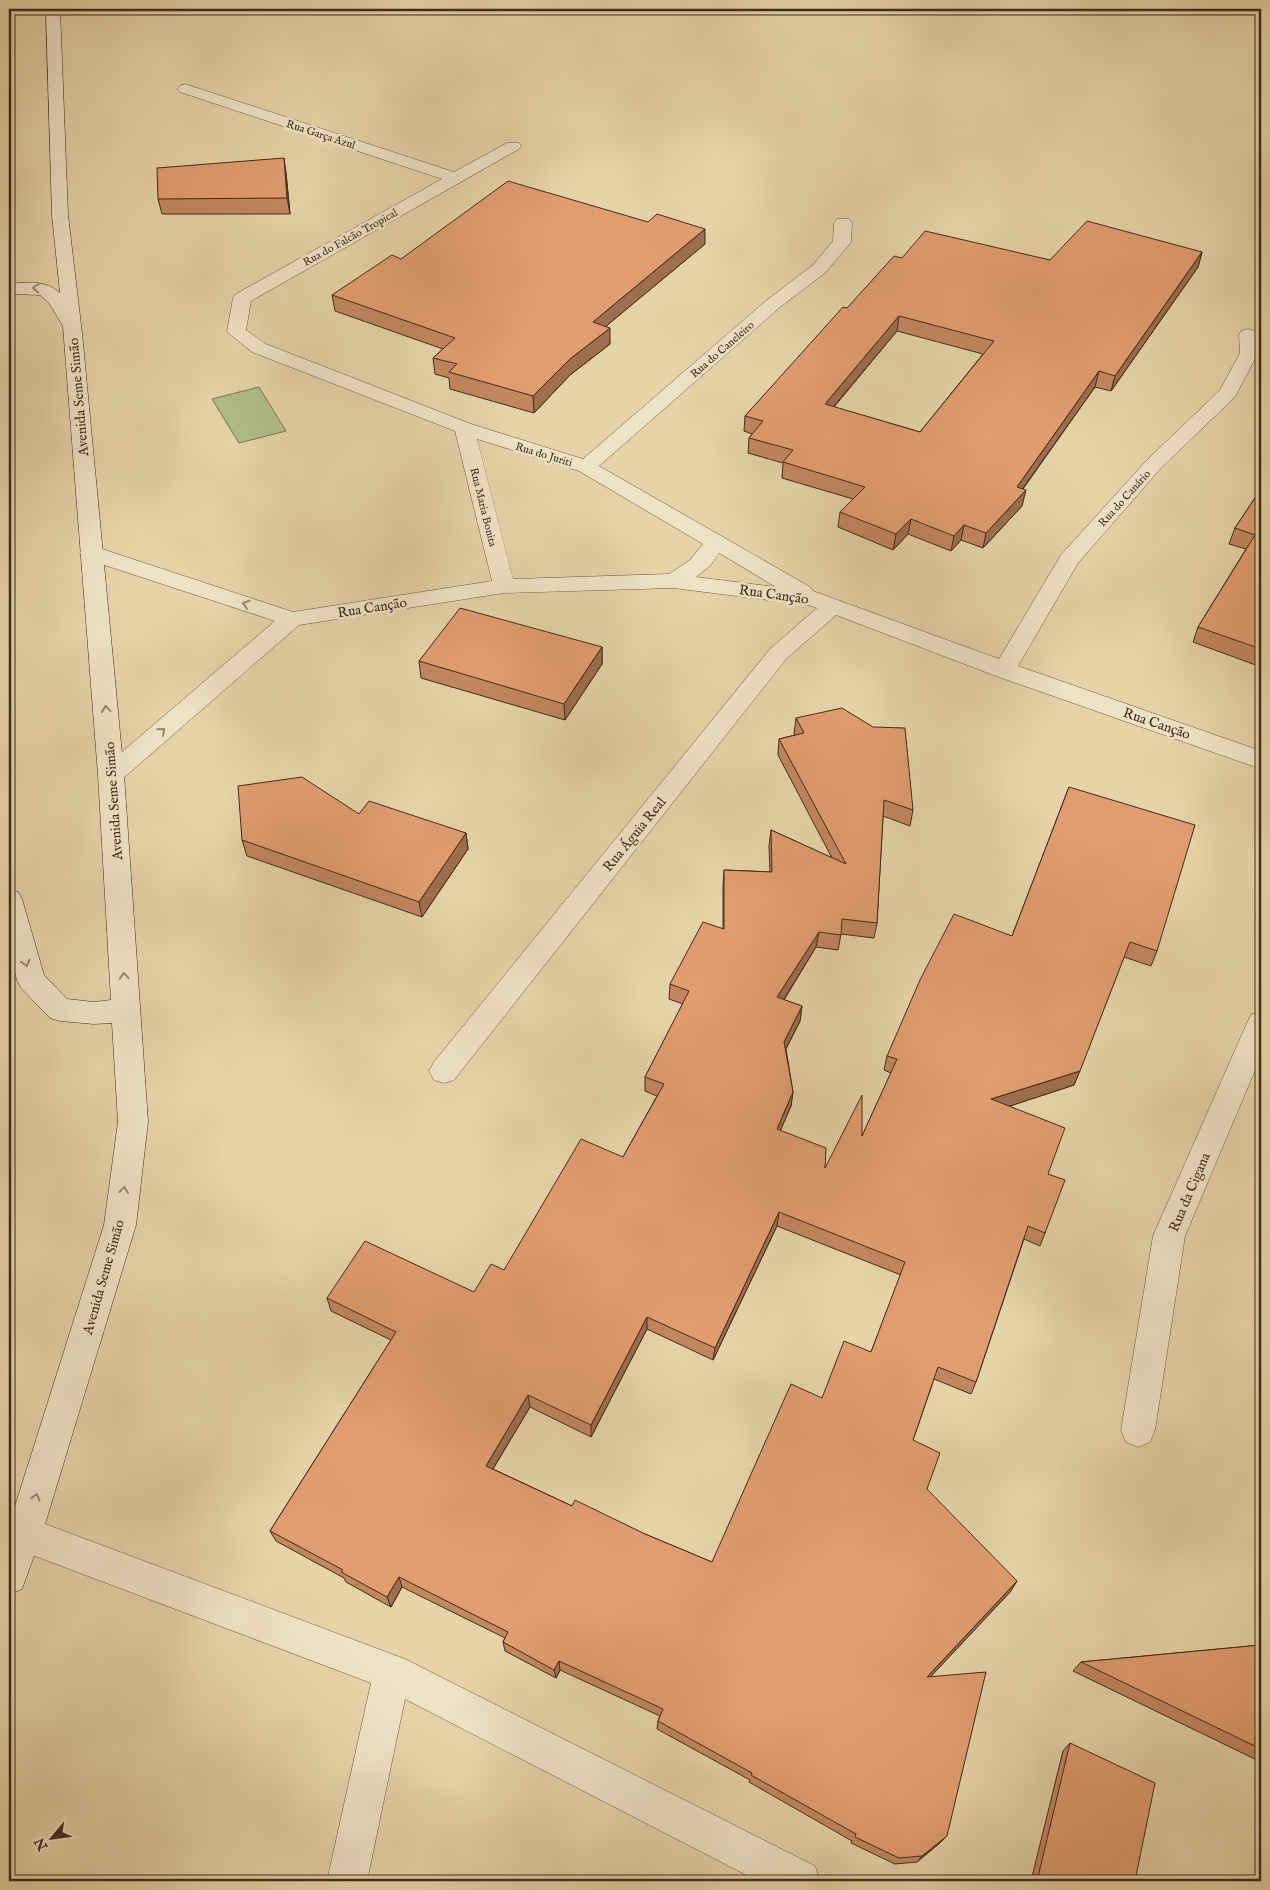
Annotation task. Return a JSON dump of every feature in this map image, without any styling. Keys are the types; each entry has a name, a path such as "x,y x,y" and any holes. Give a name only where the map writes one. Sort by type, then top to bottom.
{"street":[{"name":"Avenida Seme Simão","path":"9,1576 24,1534 120,1225 133,1122 111,775 73,333 60,215 53,9"},
{"name":"Rua Garça Azul","path":"185,90 456,178"},
{"name":"Rua do Falcão Tropical","path":"258,348 236,332 242,298 513,146"},
{"name":"Rua do Caneleiro","path":"586,467 773,304 819,269 842,242 843,223"},
{"path":"9,289 43,288 55,296 73,333"},
{"name":"Rua do Canário","path":"1004,670 1069,560 1154,464 1228,393 1249,353 1248,335"},
{"name":"Rua do Juriti","path":"258,348 464,428 586,467 823,602"},
{"name":"Rua Maria Bonita","path":"464,428 504,586"},
{"path":"673,581 698,566 708,556 715,542"},
{"name":"Rua Canção","path":"91,552 292,619 504,586 673,581 823,602 1004,670 1261,760"},
{"name":"Rua Águia Real","path":"444,1071 778,654 823,602"},
{"path":"111,775 292,619"},
{"path":"9,899 31,980 60,1010 94,1013 126,1010"},
{"name":"Rua da Cigana","path":"1138,1430 1169,1236 1261,1023"},
{"path":"24,1534 392,1672 800,1881"},
{"path":"347,1881 392,1672"}],"green space":[{"path":"259,387 286,431 239,443 212,399"}],"building":[{"path":"284,158 287,198 158,199 157,168"},
{"path":"508,181 648,222 657,214 705,229 593,322 610,328 570,359 533,396 449,372 457,364 433,358 455,338 332,295 392,255 401,259"},
{"path":"1087,221 1202,252 1115,376 1099,371 1017,487 1026,490 986,533 964,525 954,536 911,519 896,534 840,512 865,487 783,462 793,450 749,438 763,421 745,416 843,307 847,308 894,256 902,258 925,231 1050,260","holes":["899,316 994,341 920,432 825,404"]},
{"path":"1261,489 1261,649 1198,627 1255,535 1235,528"},
{"path":"460,608 602,647 564,704 419,661"},
{"path":"842,708 873,727 905,728 913,810 884,800 877,923 842,919 841,935 819,932 777,997 802,1006 784,1042 793,1092 777,1129 826,1148 825,1168 862,1095 862,1136 897,1059 887,1056 920,980 954,914 1012,936 1069,787 1195,825 1157,951 1130,942 1080,1071 991,1099 1065,1128 1048,1174 1065,1180 1045,1233 1028,1226 976,1382 938,1367 913,1440 940,1453 927,1489 1017,1581 927,1677 986,1672 947,1836 922,1856 899,1858 855,1837 856,1834 658,1721 663,1709 559,1661 554,1670 503,1642 508,1632 399,1577 387,1597 341,1572 343,1570 270,1531 396,1332 327,1298 365,1241 474,1292 491,1264 504,1270 581,1139 623,1157 664,1084 645,1077 689,991 670,984 703,922 724,929 724,870 772,872 771,830 846,864 779,739 804,733 796,718","holes":["779,1212 905,1262 871,1352 844,1341 822,1398 791,1384 712,1562 645,1534 575,1500 572,1506 486,1466 528,1395 591,1425 647,1317 715,1348"]},
{"path":"302,777 359,814 369,801 466,833 419,902 242,840 238,786"},
{"path":"1261,1645 1261,1749 1081,1662"},
{"path":"1070,1743 1155,1783 1135,1881 1037,1881"}]}
